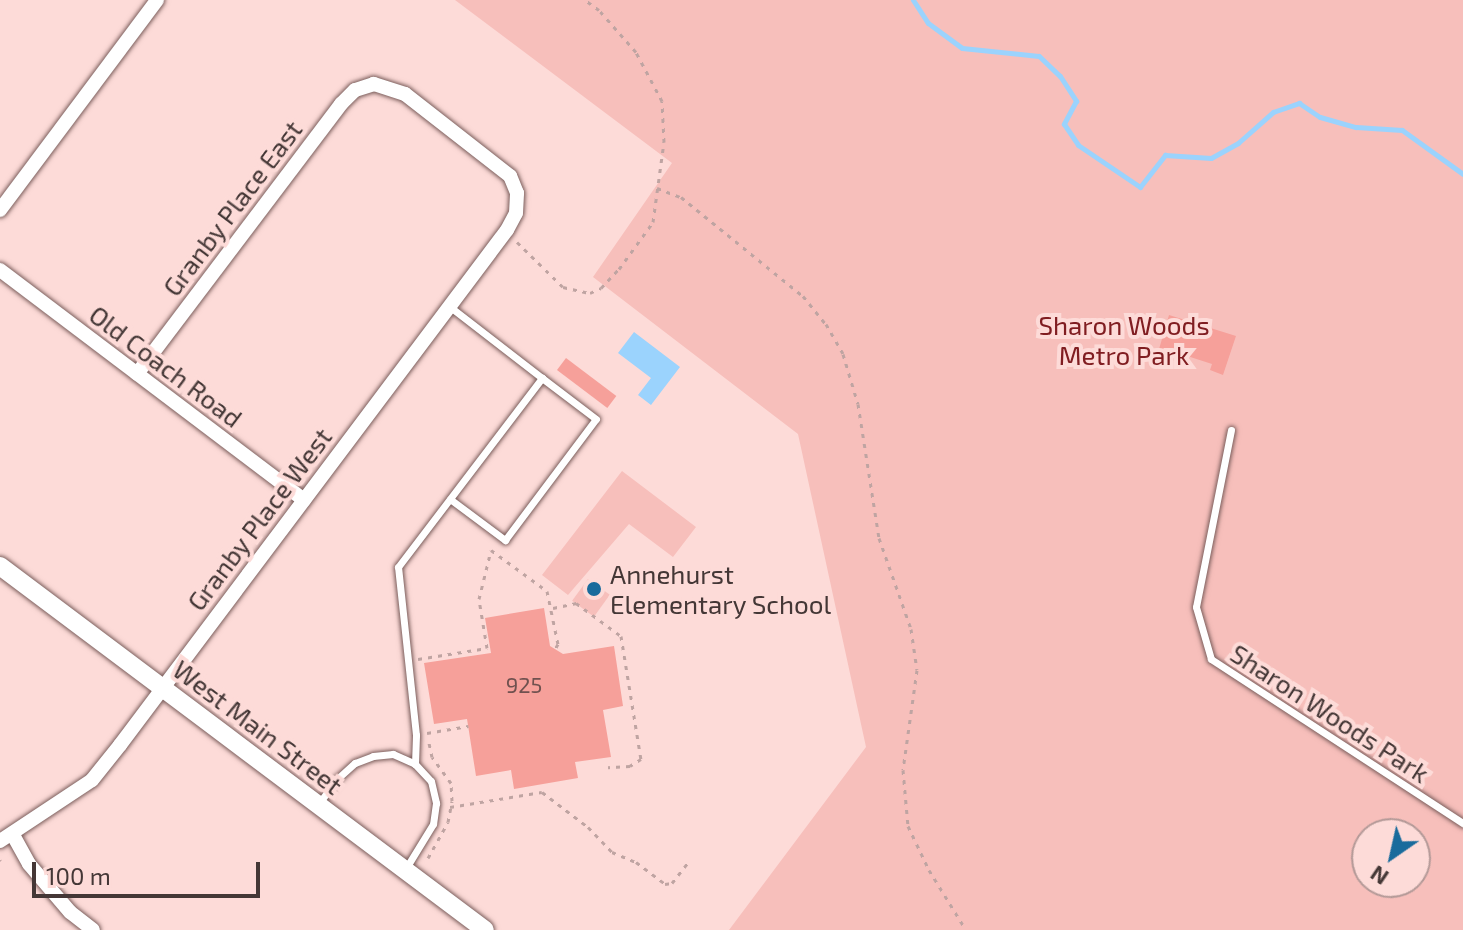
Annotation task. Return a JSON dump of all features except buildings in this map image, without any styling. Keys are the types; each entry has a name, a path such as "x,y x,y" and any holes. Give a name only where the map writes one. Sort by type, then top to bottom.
{"main road":[{"name":"West Main Street","path":"0,566 485,930"}],"street":[{"path":"0,210 157,0"},
{"name":"Granby Place East","path":"137,374 341,104 355,90 374,84 405,94 497,162 510,176 517,193"},
{"name":"Granby Place West","path":"6,838 92,780 507,230 516,213 517,193"},
{"name":"Old Coach Road","path":"0,270 304,500"},
{"path":"6,838 70,912 93,930"}],"lane":[{"path":"449,306 596,419 505,540 450,499"},
{"path":"415,764 416,735 398,567 542,378"},
{"name":"Sharon Woods Park","path":"1231,430 1196,607 1211,659 1463,823"},
{"path":"318,805 337,779 355,763 393,754 415,764 431,781 436,803 433,824 405,870"}],"path":[{"path":"517,242 563,287 590,293 601,288 653,222 665,119 659,91 636,52 599,10 585,0"},
{"path":"657,188 681,197 803,296 826,324 843,354 858,404 879,538 911,629 917,670 903,770 908,826 929,870 966,930"},
{"path":"420,673 418,658 487,648 479,599 491,550 547,591 553,608 558,644 555,649"},
{"path":"553,608 576,603 621,636 641,759 630,766 608,767"},
{"path":"428,858 439,843 450,807 451,783 432,757 427,733 468,726"},
{"path":"450,807 542,792 588,827 612,852 636,862 665,884 672,883 690,860"}],"green space":[{"name":"Sharon Woods Metro Park","path":"455,0 1463,0 1463,930 729,930 866,747 798,434 593,277 672,163"},
{"path":"622,471 696,527 673,557 629,524 568,595 542,575"},
{"path":"588,579 610,595 594,617 572,601"}],"water":[{"path":"634,332 680,367 651,405 638,395 651,378 618,353"}],"waterway":[{"path":"913,0 928,23 962,48 1039,56 1060,76 1076,101 1064,124 1078,145 1140,187 1165,155 1211,158 1238,143 1273,112 1299,103 1320,117 1356,127 1402,130 1463,174"}],"place":[{"name":"Annehurst Elementary School","path":"594,589"}]}
